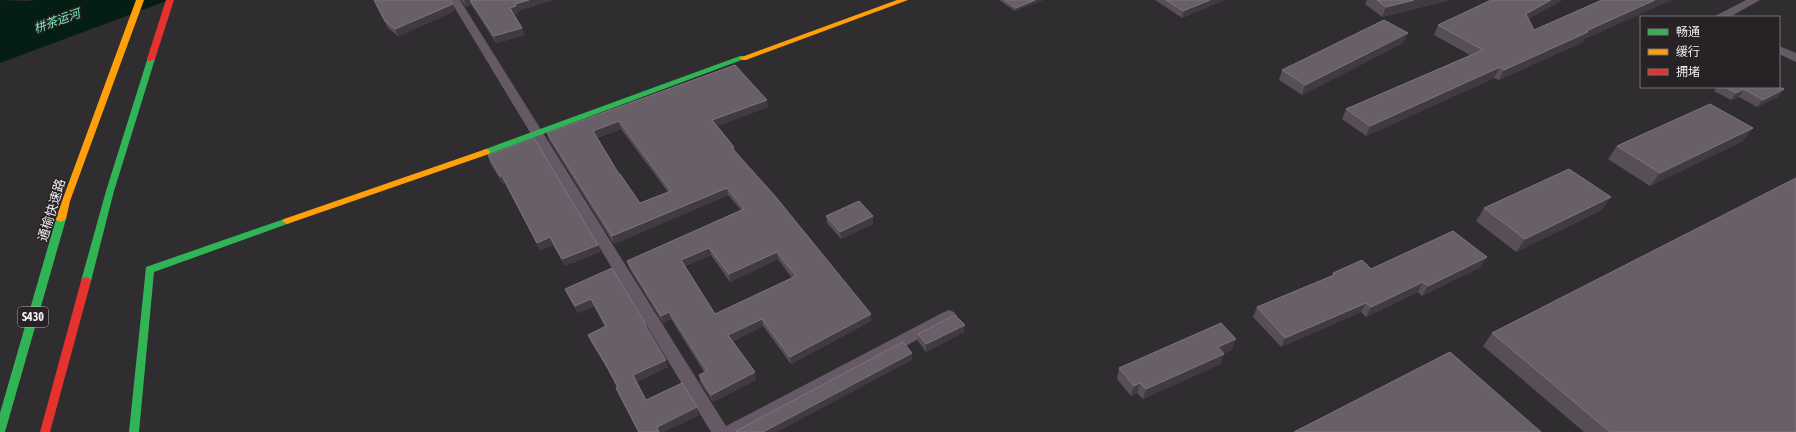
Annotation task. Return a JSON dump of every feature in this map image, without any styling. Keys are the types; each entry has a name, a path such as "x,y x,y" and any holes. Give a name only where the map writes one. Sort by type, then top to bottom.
{"main road":[{"name":"通榆快速路","path":"0,432 66,201 140,0"},
{"path":"45,432 110,191 170,0"},
{"path":"134,432 149,270 536,134 904,0"},
{"path":"48,432 50,411"}],"street":[{"path":"454,0 720,432"},
{"path":"1723,16 1755,0"},
{"path":"1780,50 1796,58"},
{"path":"730,432 950,316"}],"water":[{"name":"栟茶运河","path":"0,0 28,1 169,0 0,63"}],"building":[{"path":"374,0 450,0 453,4 395,29 385,21"},
{"path":"470,0 529,0 515,4 516,6 510,8 522,28 494,36"},
{"path":"1004,0 1035,0 1016,8"},
{"path":"1166,0 1210,0 1183,11"},
{"path":"1377,0 1414,0 1386,7"},
{"path":"1491,0 1551,0 1526,14 1534,30 1602,0 1655,0 1504,70 1500,67 1370,126 1346,109 1483,50 1438,25"},
{"path":"1384,20 1408,33 1305,85 1282,70"},
{"path":"735,65 767,100 712,120 734,147 732,148 775,196 871,314 790,357 762,319 728,335 755,372 711,395 699,375 707,371 669,312 661,316 627,261 744,209 727,188 612,236 547,133","holes":["619,121 671,191 640,203 619,174 593,131","709,248 729,274 777,252 796,276 715,314 681,260"]},
{"path":"1780,87 1784,89 1763,100 1744,89 1736,93 1727,88"},
{"path":"1710,104 1753,128 1660,173 1617,146"},
{"path":"534,138 598,245 562,259 550,237 537,243 502,176 500,176 488,155"},
{"path":"1569,169 1611,197 1525,239 1484,208"},
{"path":"1796,178 1796,432 1610,432 1492,333"},
{"path":"859,201 873,216 840,232 826,216"},
{"path":"1453,231 1487,257 1428,286 1423,282 1371,307 1366,303 1285,338 1257,307 1334,275 1333,273 1362,260 1371,269"},
{"path":"612,268 666,360 633,375 646,400 682,383 697,407 657,427 659,432 639,432 616,388 618,387 588,335 606,326 591,299 575,306 565,289"},
{"path":"955,315 965,325 926,344 918,334"},
{"path":"1221,323 1236,339 1218,347 1224,354 1146,389 1140,383 1134,386 1119,368"},
{"path":"903,342 912,353 763,432 736,431"},
{"path":"1450,352 1541,432 1294,432"}],"traffic: fast":[{"path":"486,152 743,58"},
{"path":"86,281 110,191 151,59"},
{"path":"0,432 61,219"},
{"path":"134,432 149,270 287,221"}],"traffic: slow":[{"path":"61,219 66,201 140,0"},
{"path":"743,58 904,0"},
{"path":"287,221 486,152"}],"traffic: jam":[{"path":"151,59 170,0"},
{"path":"45,432 86,281"}]}
